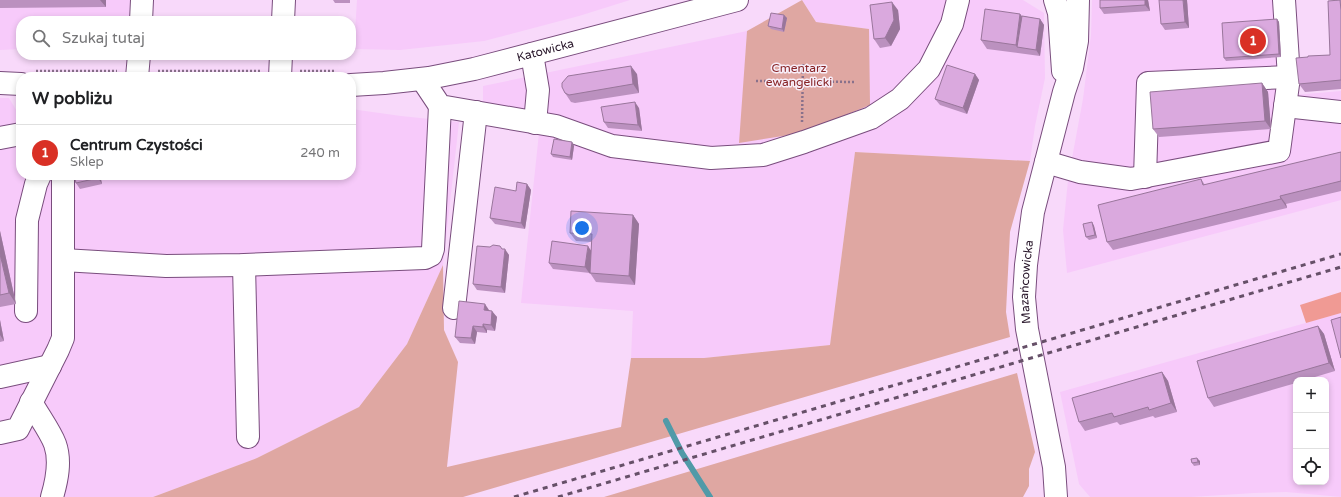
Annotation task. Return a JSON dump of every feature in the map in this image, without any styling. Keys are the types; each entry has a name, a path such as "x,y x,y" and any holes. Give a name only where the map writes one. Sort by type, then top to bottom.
{"street":[{"path":"141,16 142,0"},
{"path":"283,16 284,0"},
{"name":"Katowicka","path":"356,79 384,83 422,79 474,69 737,0"},
{"path":"440,106 556,126 612,146 711,158 763,155 871,118 900,99 929,69 952,24 958,0"},
{"name":"Mazańcowicka","path":"1056,0 1060,13 1064,92"},
{"name":"Mazańcowicka","path":"1056,497 1054,467 1027,329 1024,297 1026,265 1033,212 1064,92 1072,68 1077,41 1078,0"},
{"path":"1046,162 1087,173 1130,179 1279,151 1289,77 1284,0"},
{"path":"532,54 538,90 535,123"},
{"path":"1145,177 1148,83 1289,77"},
{"path":"63,260 166,266 424,258 431,255 433,249 440,106 422,79"},
{"path":"0,83 16,80"},
{"path":"1285,106 1341,112"},
{"path":"454,308 476,112"},
{"path":"0,138 16,135"},
{"path":"26,311 27,220 38,180"},
{"path":"0,433 18,429 58,350 62,338 63,180"},
{"path":"244,264 248,437"},
{"path":"0,377 50,366"},
{"path":"31,402 54,443 58,455 56,484 52,497"}],"path":[{"path":"803,64 802,133 804,142"},
{"path":"89,72 138,68 205,72 281,68 307,72"},
{"path":"756,81 856,82"}],"shaded area":[{"path":"0,0 130,0 129,16 16,16 16,49 0,50"},
{"path":"357,0 630,0 579,16 484,41 400,50 356,49"},
{"path":"802,0 1023,0 1044,13 1045,78 1035,126 1030,161 855,152 830,345 704,358 631,358 633,311 521,303 539,133 483,122 483,86 747,31 740,143 869,29 816,22"},
{"path":"1092,0 1291,0 1294,95 1341,91 1341,200 1067,273 1063,230 1068,180 1083,99 1091,35"},
{"path":"0,98 9,98 16,110 16,180 356,180 356,110 459,122 443,265 407,344 359,407 257,458 153,497 0,497"},
{"path":"1341,292 1341,313 1306,323 1300,305"},
{"path":"1341,313 1341,497 1286,492 1191,497 1090,497 1079,484 1060,392"}],"green space":[{"name":"Cmentarz ewangelicki","path":"802,0 816,22 869,29 870,105 802,133 739,143 747,31"},
{"path":"855,152 1030,161 1010,232 1006,312 1010,337 463,497 153,497 257,458 359,407 407,344 443,265 444,330 458,362 447,467 621,427 631,358 704,358 830,345"},
{"path":"1017,373 1035,452 1029,469 1029,486 1023,497 604,497"}],"building":[{"path":"1100,0 1145,0 1145,5 1100,8"},
{"path":"1159,0 1183,0 1185,22 1161,24"},
{"path":"1340,0 1341,80 1299,84 1296,58 1330,55 1328,1"},
{"path":"892,2 894,20 885,38 874,39 870,5"},
{"path":"985,9 1020,14 1016,45 981,40"},
{"path":"771,13 784,15 782,29 768,26"},
{"path":"1022,16 1040,19 1036,50 1017,47"},
{"path":"1277,19 1279,54 1224,58 1222,23"},
{"path":"947,65 975,74 963,108 935,99"},
{"path":"631,66 633,84 569,95 565,93 562,87 562,83 568,76"},
{"path":"1262,83 1265,121 1153,129 1150,92"},
{"path":"635,102 638,125 604,122 601,107"},
{"path":"554,139 572,142 570,157 551,154"},
{"path":"1341,152 1341,181 1280,196 1281,199 1107,242 1098,205 1201,179 1203,185"},
{"path":"75,180 89,180 76,183"},
{"path":"517,182 527,184 521,223 490,218 495,187 516,191"},
{"path":"571,211 633,215 629,276 590,273 592,234 570,233"},
{"path":"1092,222 1095,235 1086,237 1083,224"},
{"path":"552,241 588,246 585,267 549,263"},
{"path":"493,245 500,246 502,249 505,249 501,287 473,284 477,246 490,247"},
{"path":"0,254 9,293 0,295"},
{"path":"459,301 485,304 484,310 492,311 491,325 483,324 483,327 473,326 471,338 455,337"},
{"path":"1341,317 1341,358 1331,320"},
{"path":"1318,326 1329,363 1208,398 1197,361"},
{"path":"1162,372 1171,403 1149,410 1148,407 1114,417 1112,413 1079,422 1072,398"},
{"path":"1197,458 1198,462 1192,463 1191,459"}],"waterway":[{"path":"666,421 682,453 710,497"}],"railway":[{"path":"514,497 1341,254"},
{"path":"558,497 1341,267"}],"place":[{"name":"Centrum Czystości","path":"1253,41"}]}
